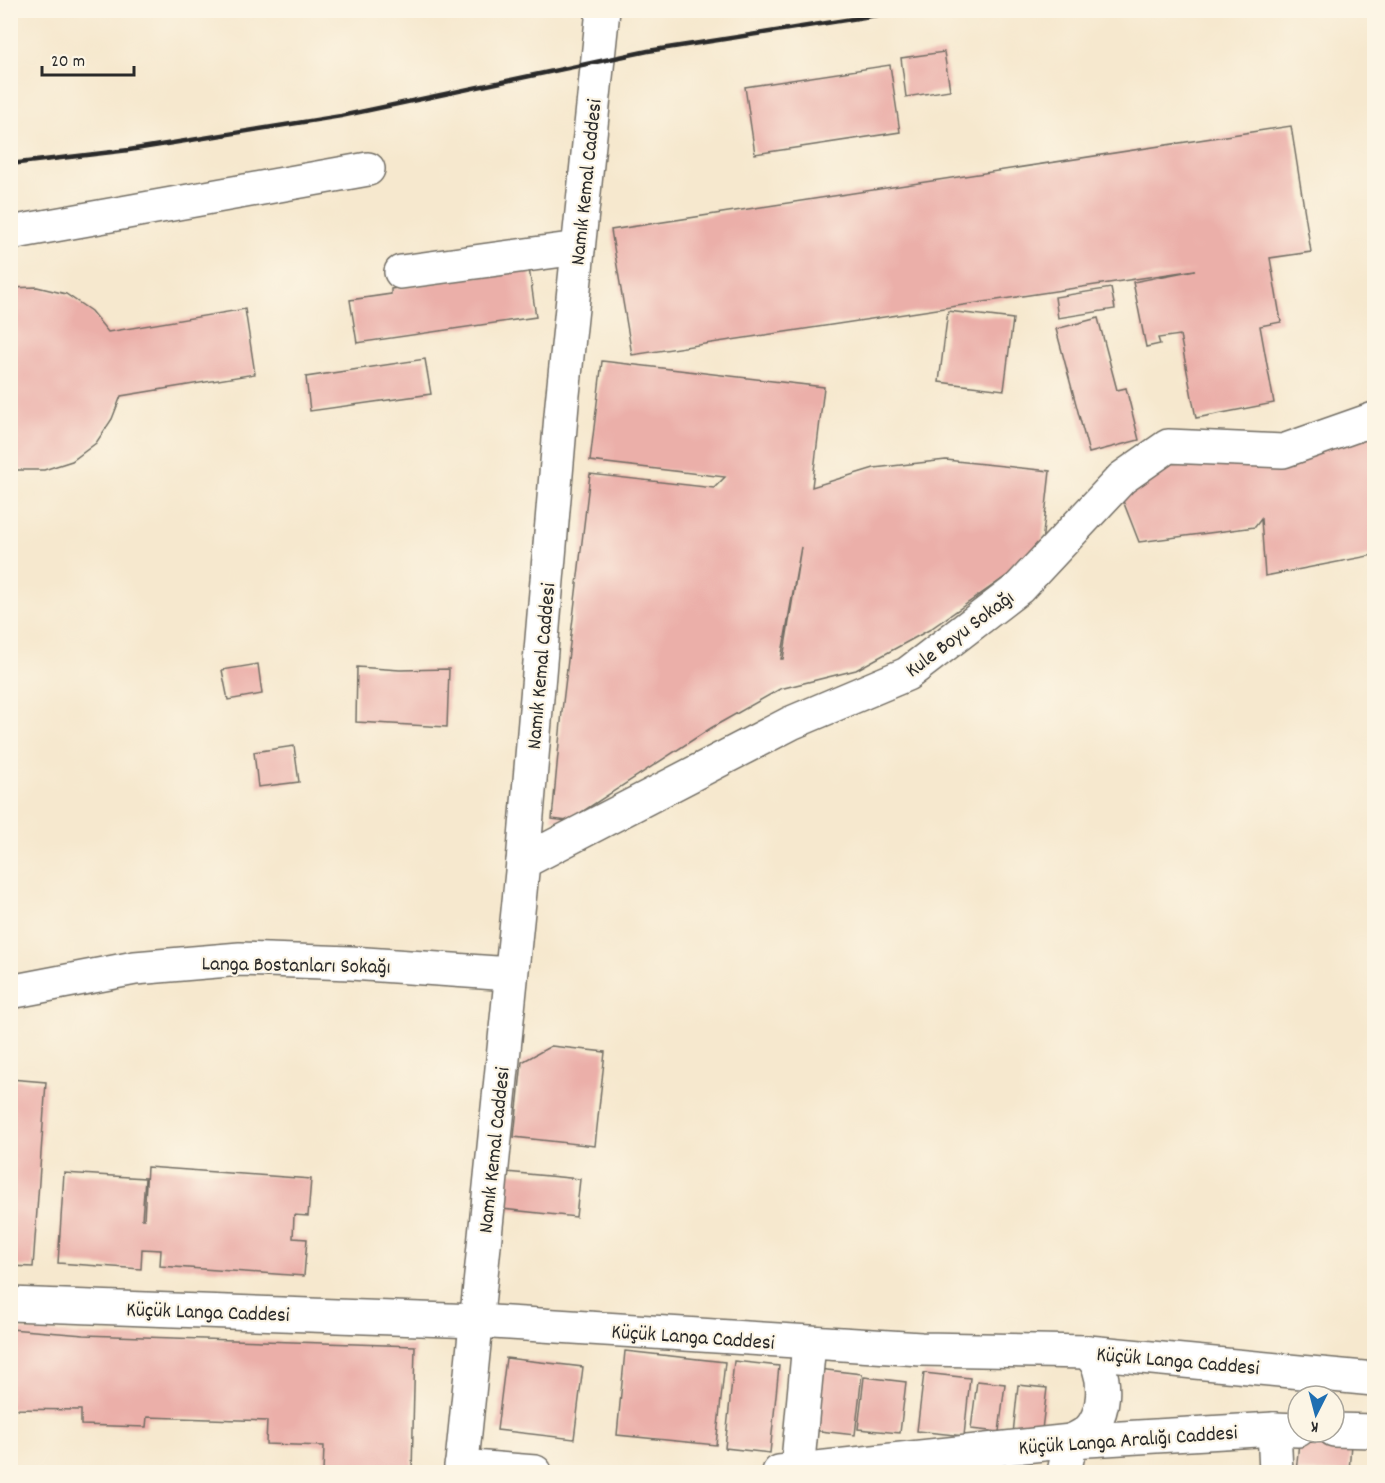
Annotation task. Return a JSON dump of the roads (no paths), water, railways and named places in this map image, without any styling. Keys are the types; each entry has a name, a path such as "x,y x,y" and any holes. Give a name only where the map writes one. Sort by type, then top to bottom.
{"street":[{"name":"Namık Kemal Caddesi","path":"461,1469 523,862 562,404 603,10"},
{"path":"10,233 368,170"},
{"path":"400,272 578,248"},
{"name":"Kule Boyu Sokağı","path":"523,862 791,723 907,674 1019,588 1122,478 1168,446 1283,451 1374,419"},
{"name":"Langa Bostanları Sokağı","path":"10,992 135,968 240,959 351,963 511,974"},
{"name":"Küçük Langa Caddesi","path":"10,1304 476,1321 921,1349 1088,1352 1374,1379"},
{"path":"791,1472 809,1343"},
{"path":"1064,1473 1071,1441 1086,1434 1094,1425 1101,1407 1103,1388 1099,1365 1088,1352"},
{"path":"1276,1473 1286,1430"},
{"name":"Küçük Langa Aralığı Caddesi","path":"791,1472 1071,1441 1286,1430"},
{"path":"1346,1430 1374,1431"},
{"path":"461,1469 535,1473"}],"railway":[{"path":"10,164 129,150 341,116 648,51 909,10"}]}
